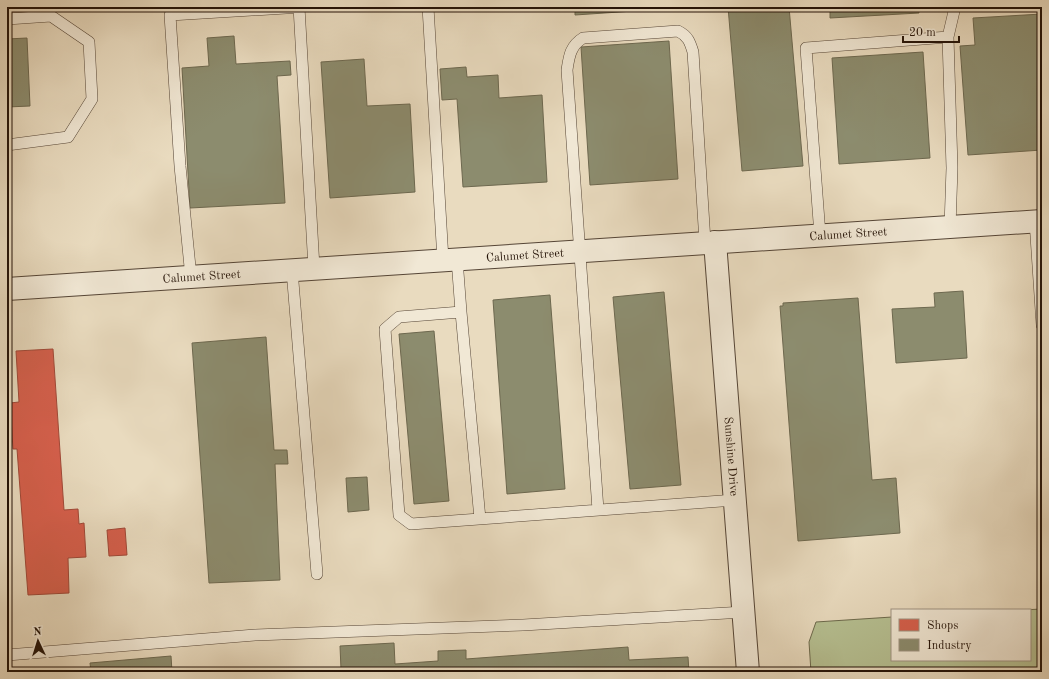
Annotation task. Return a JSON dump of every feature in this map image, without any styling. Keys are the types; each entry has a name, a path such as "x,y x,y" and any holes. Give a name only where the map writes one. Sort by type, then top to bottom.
{"street":[{"name":"Calumet Street","path":"7,289 1038,221"},
{"name":"Sunshine Drive","path":"710,242 735,500 748,672"}],"lane":[{"path":"191,277 180,166 170,15 301,7 314,268"},
{"path":"428,7 450,260 461,312 480,519"},
{"path":"950,227 952,168 948,37 955,7"},
{"path":"7,19 51,16 89,42 92,99 68,136 7,145"},
{"path":"598,510 584,292 567,70 572,48 583,38 678,31 685,35 690,42 693,52 710,242"},
{"path":"820,235 806,48 948,37"},
{"path":"1038,221 1042,325"},
{"path":"292,270 317,574"},
{"path":"461,312 399,317 385,329 399,514 411,524 735,500"},
{"path":"7,654 255,635 523,625 744,612"}],"green space":[{"path":"1042,609 1042,672 811,672 809,642 816,622 891,617 891,661 1031,661 1031,610"}],"building: Shops":[{"path":"53,349 64,510 78,509 79,524 84,523 86,557 68,558 69,593 28,595 17,449 13,449 10,403 19,402 16,351"},
{"path":"125,528 127,555 109,556 107,530"}],"building: Industry":[{"path":"575,7 663,7 663,9 575,15"},
{"path":"728,7 789,7 803,166 742,171"},
{"path":"830,7 918,7 919,13 830,18"},
{"path":"1042,14 1042,150 968,155 960,46 975,45 973,18"},
{"path":"234,36 236,64 290,61 291,75 277,76 285,203 190,208 182,68 209,66 207,38"},
{"path":"27,38 30,106 7,107 7,39"},
{"path":"669,41 678,179 590,185 581,47"},
{"path":"923,52 930,158 839,164 832,58"},
{"path":"364,59 367,106 410,104 415,192 330,198 321,62"},
{"path":"466,67 467,77 498,75 499,98 542,95 547,182 463,187 457,99 442,100 440,69"},
{"path":"963,291 967,358 896,363 892,309 935,307 934,293"},
{"path":"664,292 681,485 630,489 613,297"},
{"path":"550,295 565,489 507,494 493,300"},
{"path":"858,298 872,480 896,478 900,533 798,541 780,306 783,306 783,303"},
{"path":"434,331 449,501 414,504 399,334"},
{"path":"266,337 274,450 287,450 288,464 275,464 280,580 209,583 192,343"},
{"path":"367,477 369,510 348,512 346,478"},
{"path":"394,643 395,664 438,661 438,651 466,650 466,659 628,647 629,660 688,657 689,672 303,672 341,669 340,646"},
{"path":"171,656 172,672 91,672 90,663"}]}
